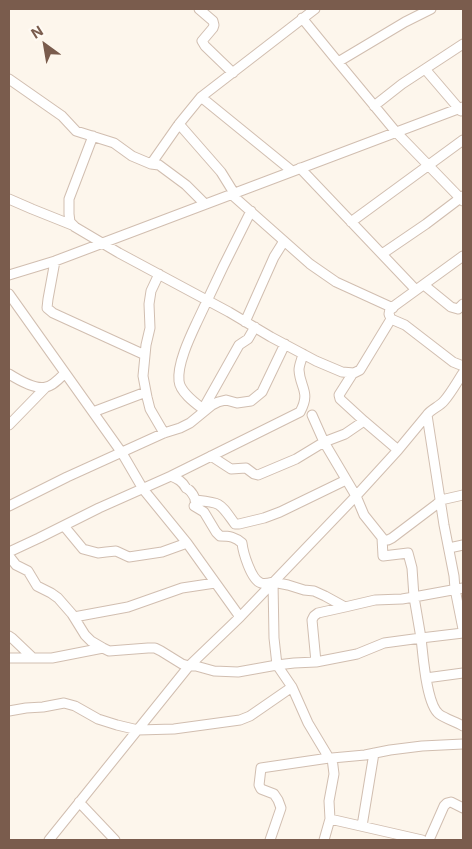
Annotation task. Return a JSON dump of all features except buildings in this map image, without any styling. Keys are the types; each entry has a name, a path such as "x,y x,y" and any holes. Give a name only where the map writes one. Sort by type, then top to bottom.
{"street":[{"path":"198,9 213,21 214,25 214,28 202,41 233,73"},
{"path":"151,164 201,97 315,9"},
{"path":"338,62 405,22 431,9"},
{"path":"302,18 396,132 462,198 382,254"},
{"path":"374,106 402,84 463,44"},
{"path":"9,275 55,261 396,132 462,109 425,69"},
{"path":"9,79 70,122 72,128 76,131 114,143 132,156 151,164 159,165 186,184 205,204"},
{"path":"201,97 296,170 382,254 420,287 451,307 458,309 463,304"},
{"path":"179,124 221,172 233,194 310,264 336,282 393,308"},
{"path":"72,225 69,214 69,199 93,136"},
{"path":"351,222 463,140"},
{"path":"9,199 72,225 284,344 342,372 352,373 360,370 391,319 390,311 463,256"},
{"path":"201,412 185,393 179,382 184,351 228,254 251,212"},
{"path":"246,322 274,258 284,241"},
{"path":"55,261 47,308 145,355"},
{"path":"159,274 151,291 149,304 150,328 143,376 150,409 164,433"},
{"path":"9,294 122,453 143,489 187,543 240,617"},
{"path":"391,319 405,325 452,362 463,366"},
{"path":"201,412 239,345 248,339 255,328"},
{"path":"9,506 164,433 180,428 190,423 201,412 218,402 226,400 237,403 251,401 262,392 284,344"},
{"path":"9,552 99,508 171,476 300,412 305,404 305,390 299,370 304,354"},
{"path":"9,426 46,387 54,383 65,373"},
{"path":"352,373 339,395 340,399 398,450"},
{"path":"49,840 189,666 240,617 356,496 398,450 429,412 445,400 463,373"},
{"path":"9,374 16,379 38,387 46,387"},
{"path":"93,412 146,392"},
{"path":"9,556 16,564 28,571 37,586 58,598 74,617 85,635 103,648 109,651 155,648 182,664 214,671 238,672 277,665 316,662 356,654 384,643 463,631 459,588 454,576 448,548 427,415"},
{"path":"312,416 324,442 356,496 364,515 382,538 388,540 392,538 440,500 463,495"},
{"path":"211,456 231,469 246,468 258,475 296,459 324,442 345,434 364,421"},
{"path":"171,476 180,480 192,492 198,504 194,506 204,512 220,536 236,537 242,543 252,576 256,580 262,583 273,582 288,585 319,594 345,607"},
{"path":"195,500 218,503 223,506 235,524 239,524 280,512 346,480"},
{"path":"64,526 83,549 98,553 116,551 129,557 162,552 187,543"},
{"path":"382,538 383,556 408,553 412,568 414,597 422,638 426,678 431,699 438,713 463,726"},
{"path":"448,548 463,546"},
{"path":"273,582 274,638 277,665 292,687 308,723 331,758 334,774 330,801 330,819 324,840"},
{"path":"74,617 128,607 182,588 215,583"},
{"path":"316,662 312,620 318,613 375,600 402,599 459,588"},
{"path":"9,636 33,658"},
{"path":"9,658 52,658 103,648"},
{"path":"426,678 463,673"},
{"path":"9,711 64,704 75,706 98,719 117,726 138,730 174,729 240,720 250,716 292,687"},
{"path":"270,840 281,808 274,794 261,789 259,785 261,768 422,746 463,744"},
{"path":"362,826 374,754"},
{"path":"79,802 115,840"},
{"path":"429,840 447,803 451,802 463,808"},
{"path":"330,819 422,840"}]}
